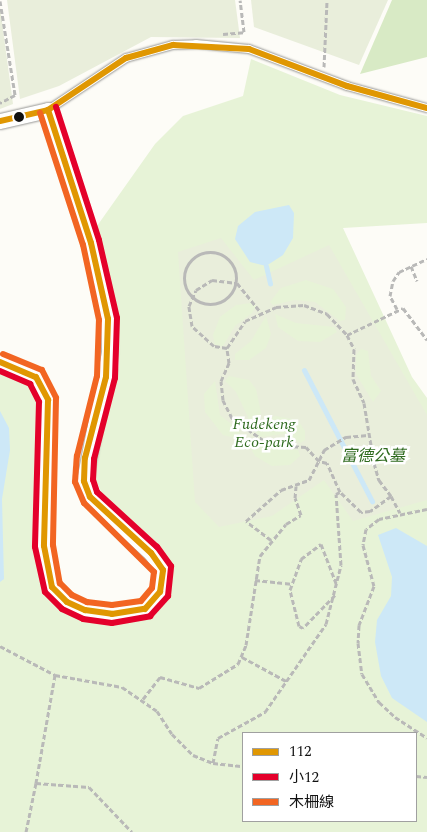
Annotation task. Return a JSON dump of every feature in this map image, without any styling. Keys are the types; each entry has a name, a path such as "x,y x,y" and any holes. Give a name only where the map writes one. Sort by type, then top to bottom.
{"street":[{"path":"0,121 48,110 90,243 108,319 106,376 85,458 84,481 90,498 150,553 163,570 160,592 145,609 112,614 90,612 67,602 52,587 44,546 48,400 36,377 0,362"}],"lane":[{"path":"48,110 126,58 174,44 248,49 324,77 427,108"}],"path":[{"path":"222,46 221,34 244,32 240,0"},
{"path":"324,77 327,0"},
{"path":"0,1 15,95 0,102"},
{"path":"227,348 214,346 192,326 191,297 184,275 190,261 202,253 217,253 230,260 237,282 261,313"},
{"path":"397,309 390,288 399,272 427,259"},
{"path":"411,266 417,280"},
{"path":"191,297 212,280 237,282"},
{"path":"191,297 203,303 218,303 230,295 237,282"},
{"path":"391,496 370,511 361,512 340,492 331,468 320,461 306,447 285,448 256,438 232,418 223,400 221,381 229,363 227,348 236,331 261,313 304,305 327,314 347,334 354,348 353,380 364,403 368,435 379,480 391,496 400,513"},
{"path":"347,334 397,309 403,308 427,340"},
{"path":"271,540 246,521 281,490 296,486 313,476 324,450 331,444 346,437 368,435"},
{"path":"143,699 160,677 199,688 238,664 242,657 260,556 271,540 301,515 294,498 296,486"},
{"path":"214,763 218,738 265,712 288,682 326,624 342,565 336,494 340,492"},
{"path":"427,509 400,513 379,519 366,529 363,545 374,586 359,625 358,657 362,674 379,702 394,717 427,738"},
{"path":"335,594 303,628 291,602 291,584 301,559 321,544 336,584"},
{"path":"255,580 291,584"},
{"path":"0,646 55,675 122,687 143,699 193,754 214,763 242,766"},
{"path":"242,657 288,682"},
{"path":"26,832 55,675"},
{"path":"36,783 89,787 132,832"}],"green space":[{"path":"7,0 235,0 240,38 151,37 59,86 20,99"},
{"path":"251,0 388,0 359,65 254,27"},
{"path":"392,0 427,0 427,57 360,74"},
{"path":"0,7 13,104 0,109"},
{"name":"Fudekeng Eco-park","path":"251,59 340,95 427,116 427,223 343,228 412,377 427,398 427,832 0,832 0,372 14,374 33,388 42,413 37,567 50,599 63,611 81,619 109,623 149,618 171,592 172,569 168,559 104,498 94,476 95,458 119,366 118,314 97,226 155,144 183,116 243,96"},
{"name":"富德公墓","path":"221,238 254,280 329,245 427,415 427,500 353,521 324,480 272,516 219,527 195,502 178,252","holes":["306,280 333,289 346,307 345,320 340,321 315,302 295,300 273,305 270,302 281,288","251,303 256,306 252,313 235,326 223,346 215,345 213,335 220,317 236,305","275,314 296,323 334,327 337,332 320,342 298,341 278,327","266,316 271,334 266,348 249,360 235,360 235,354 251,341","361,349 368,351 371,376 381,391 373,402 356,374 356,355","229,376 249,380 256,389 261,413 252,429 249,429 248,417 236,392 225,381","215,381 220,415 240,431 239,439 223,435 205,412 204,394","275,416 298,420 305,431 305,440 300,443 284,434 259,437 256,433 260,425","253,441 272,448 298,450 300,456 290,465 272,466 255,456 249,445"]}],"water":[{"path":"289,205 294,213 293,238 283,255 266,266 250,262 235,239 238,226 255,212"},
{"path":"0,411 9,428 10,450 2,499 4,579 0,582"},
{"path":"396,528 427,546 427,722 392,698 381,676 375,642 377,620 391,596 392,577 378,535"}],"waterway":[{"path":"266,266 270,284"},
{"path":"304,370 372,501"}],"transit line":[{"name":"112","path":"0,121 48,110 126,58 173,45 249,49 347,86 427,108"},
{"name":"小12","path":"0,371 30,384 39,402 35,547 45,592 62,609 83,619 112,623 150,616 168,596 171,566 157,547 97,492 93,480 94,459 115,378 117,318 99,240 56,107"},
{"name":"112","path":"0,362 36,377 48,400 44,546 52,587 67,602 85,610 112,614 145,609 160,592 163,570 151,553 90,497 84,481 85,458 106,377 108,319 91,243 48,110"},
{"name":"木柵線","path":"3,354 42,370 56,398 53,545 60,583 72,595 87,602 112,605 141,601 152,588 154,572 84,503 75,482 77,456 97,376 99,320 83,245 40,113"}]}
